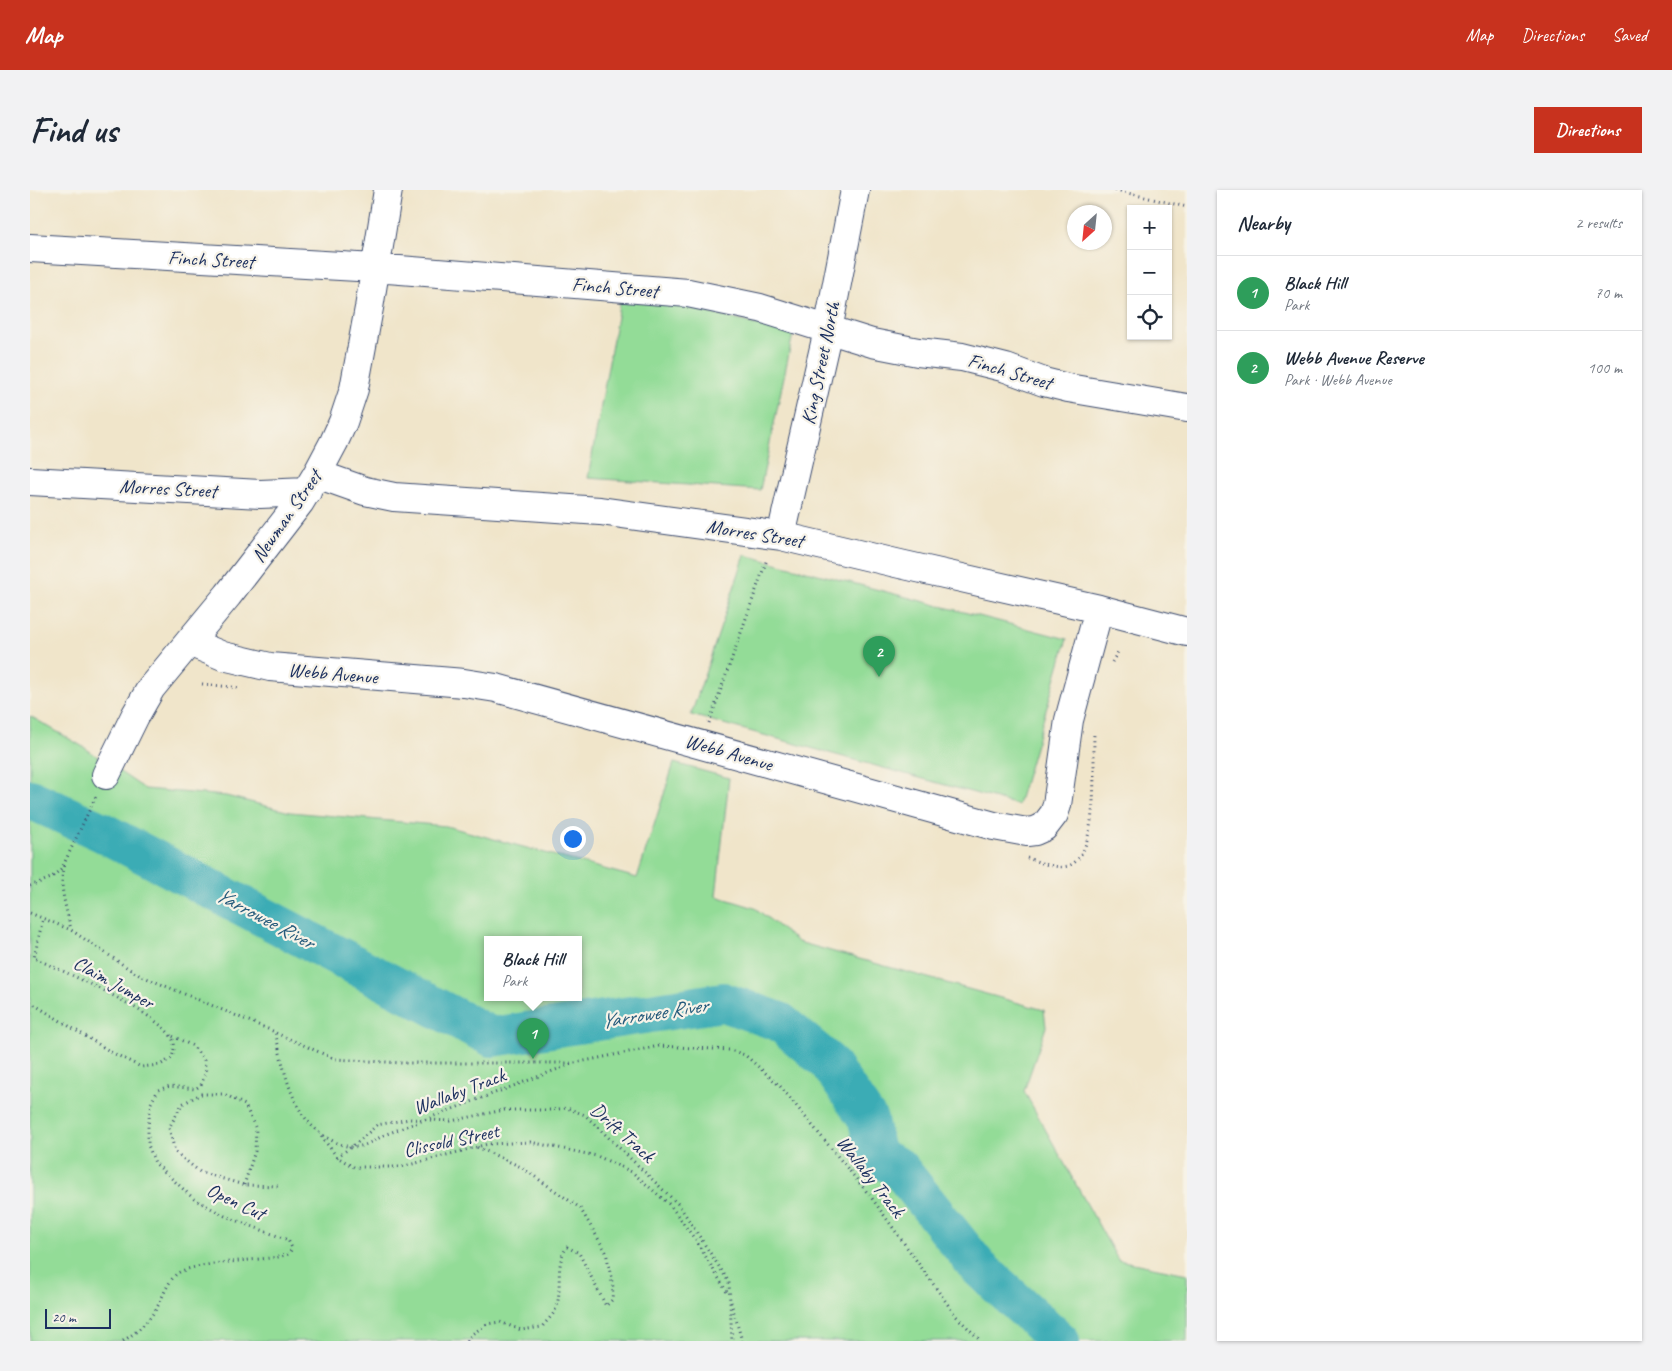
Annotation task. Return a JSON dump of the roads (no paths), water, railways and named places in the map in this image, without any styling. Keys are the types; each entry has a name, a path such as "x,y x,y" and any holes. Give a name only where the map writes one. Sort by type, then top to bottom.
{"street":[{"name":"Newman Street","path":"102,783 143,699 162,672 228,595 312,483 343,422 354,388 370,308 388,190"},
{"name":"King Street North","path":"778,535 828,330 856,190"},
{"name":"Finch Street","path":"30,248 375,268 688,293 760,308 872,343 982,361 1068,388 1187,408"},
{"name":"Morres Street","path":"30,481 260,494 312,483 394,497 600,511 778,535 1099,609 1187,632"},
{"name":"Webb Avenue","path":"189,642 223,656 270,667 455,682 496,688 994,826 1027,832 1040,830 1050,821 1057,805 1069,720 1099,609"}],"waterway":[{"name":"Yarrowee River","path":"30,799 102,832 492,1037 723,1002 780,1022 828,1062 868,1120 876,1157 898,1167 978,1267 1060,1341"}],"place":[{"name":"Webb Avenue Reserve","path":"879,677"},
{"name":"Black Hill","path":"533,1059"}]}
